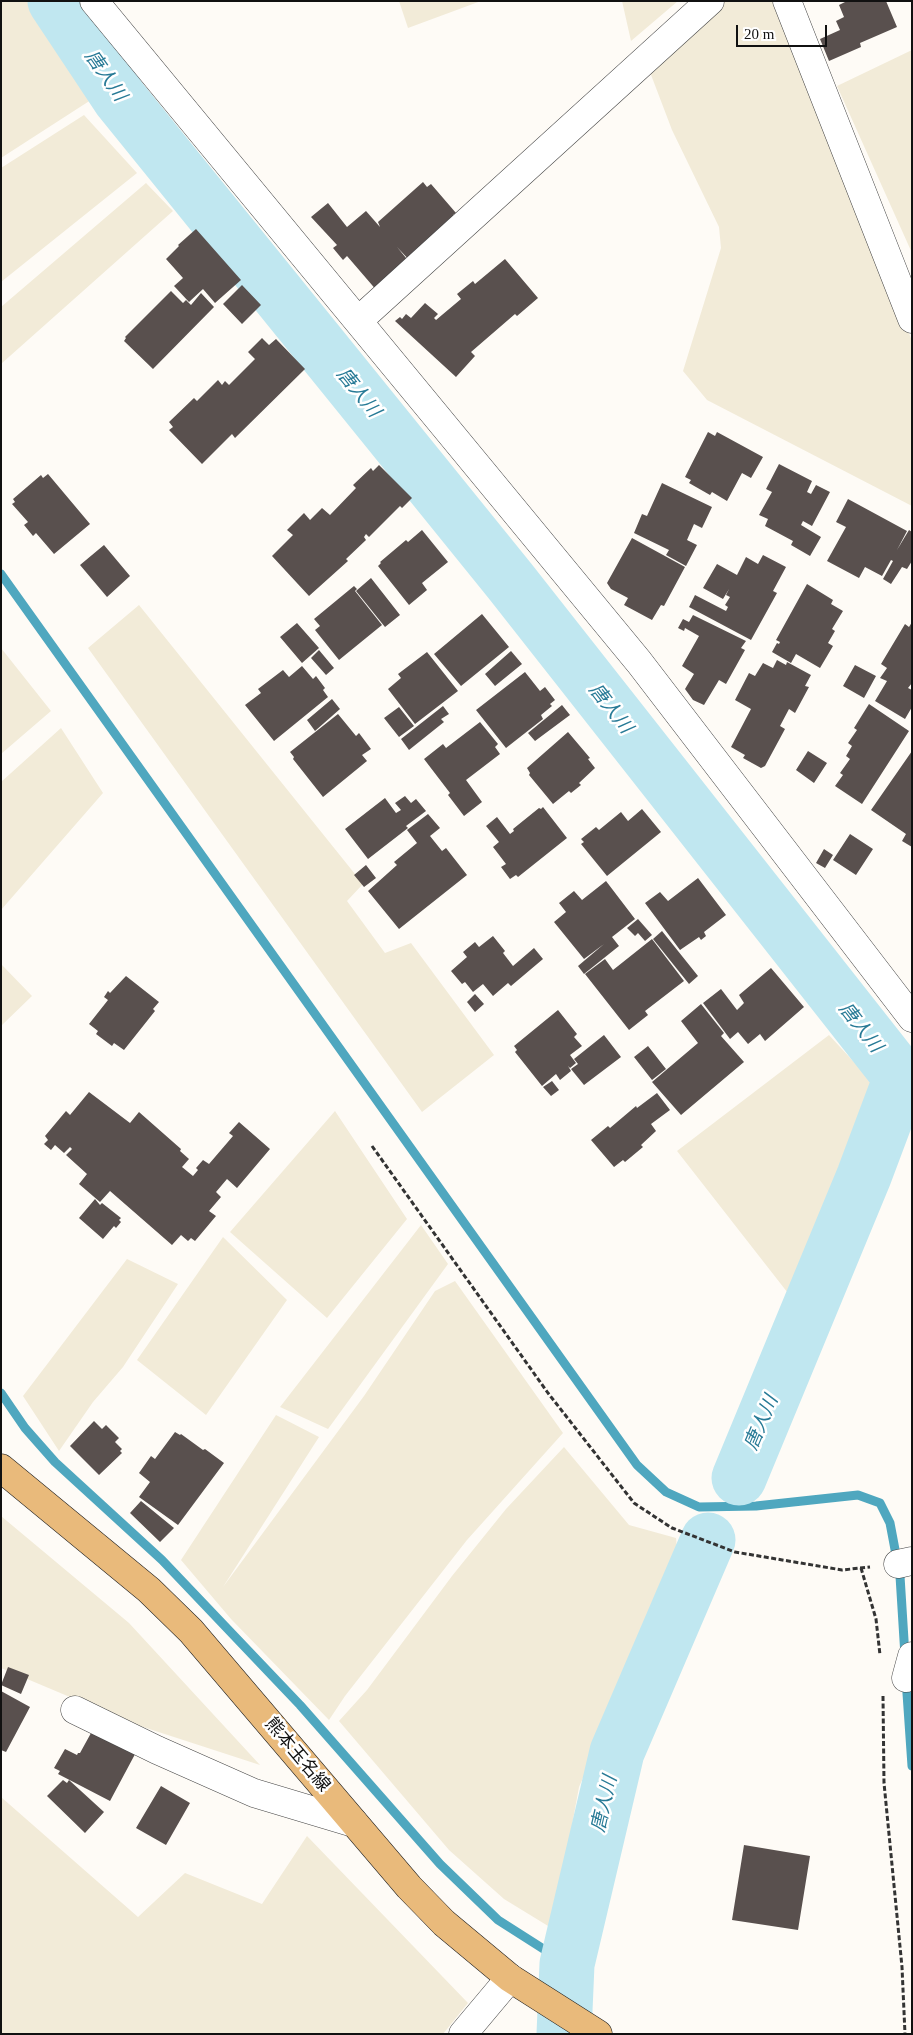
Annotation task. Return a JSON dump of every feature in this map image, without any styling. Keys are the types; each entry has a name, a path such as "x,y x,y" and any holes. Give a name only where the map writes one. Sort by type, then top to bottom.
{"main road":[{"name":"熊本玉名線","path":"1,1468 149,1590 191,1631 409,1887 444,1923 520,1984 595,2032"}],"street":[{"path":"94,1 639,662 912,1018"},
{"path":"358,321 710,1"},
{"path":"787,1 912,319"},
{"path":"75,1710 157,1750 254,1793 354,1823"},
{"path":"463,2034 520,1984"}],"path":[{"path":"372,1146 548,1393 634,1503 672,1528 735,1552 842,1570 905,1563"},
{"path":"861,1568 876,1619 881,1662"},
{"path":"900,1675 884,1783 902,1967 905,2034"}],"shaded area":[{"path":"1,1 33,1 94,98 1,158"},
{"path":"399,1 481,1 408,28"},
{"path":"622,1 678,1 631,41"},
{"path":"707,1 779,1 912,341 912,506 707,400 683,371 721,248 719,227 672,130 645,59"},
{"path":"912,50 912,253 837,86"},
{"path":"84,115 137,173 1,282 1,168"},
{"path":"146,183 173,211 1,364 1,307"},
{"path":"139,605 363,884 347,901 385,953 411,943 494,1055 422,1112 88,648"},
{"path":"1,648 51,711 1,754"},
{"path":"61,728 103,793 1,910 1,782"},
{"path":"1,964 32,996 1,1026"},
{"path":"829,1035 876,1086 791,1297 677,1151"},
{"path":"335,1111 407,1219 327,1318 230,1232"},
{"path":"421,1225 448,1264 328,1429 280,1407"},
{"path":"223,1237 287,1300 206,1415 137,1360"},
{"path":"127,1259 178,1284 123,1367 93,1402 59,1451 23,1396"},
{"path":"455,1281 563,1433 467,1540 345,1696 329,1720 231,1619 181,1560 276,1415 319,1437 223,1587 364,1396 435,1291"},
{"path":"564,1447 629,1525 676,1538 678,1558 663,1603 579,1787 553,1929 504,1899 449,1850 339,1721 367,1690 452,1576 506,1509"},
{"path":"1,1516 129,1623 260,1765 134,1724 1,1668"},
{"path":"1,1797 138,1917 185,1873 262,1904 307,1836 468,2003 443,2034 1,2034"}],"building":[{"path":"847,1 886,1 897,27 860,43 861,47 829,61 820,39 840,30 836,21 844,17 839,5"},
{"path":"423,182 427,187 431,184 456,213 453,215 455,218 411,262 397,247 411,264 378,292 347,256 343,260 333,248 337,245 311,217 328,203 347,227 366,211 380,227 378,222"},
{"path":"196,229 241,280 215,303 203,289 189,302 174,286 183,278 166,259"},
{"path":"505,259 538,298 517,316 515,314 471,352 475,356 456,377 395,321 400,317 402,319 406,314 411,318 425,303 438,314 434,318 436,320 461,299 457,294 473,281 475,284"},
{"path":"242,285 261,305 242,324 223,304"},
{"path":"171,291 183,303 186,300 191,305 201,293 214,307 153,369 124,341 125,337"},
{"path":"262,338 269,345 276,339 305,369 235,438 232,434 202,464 169,430 173,427 169,422 194,398 197,401 218,380 222,385 225,381 229,385 255,359 248,352"},
{"path":"708,432 715,436 717,432 763,457 751,478 742,473 727,501 712,492 710,495 689,483 691,480 685,477"},
{"path":"779,464 812,481 807,492 811,494 816,485 830,492 812,526 803,521 801,525 821,537 810,556 791,545 793,541 765,526 768,519 759,515 772,492 766,489"},
{"path":"379,465 412,498 402,508 400,506 369,537 366,534 364,537 366,540 346,559 348,561 309,596 272,556 293,535 287,530 304,513 310,520 322,508 330,515 356,488 353,485 371,468 373,471"},
{"path":"48,474 90,524 54,554 36,533 33,536 24,525 28,522 12,504 15,502 13,499 41,475 43,478"},
{"path":"662,483 712,507 702,528 694,524 687,540 697,545 686,566 666,555 669,550 634,533 642,514 647,516"},
{"path":"848,499 907,531 897,550 909,530 912,532 912,561 907,569 902,567 891,584 883,579 893,561 891,560 882,576 865,567 859,578 827,561 846,527 836,522"},
{"path":"422,530 448,562 422,583 427,590 409,605 378,566 380,562 406,540 408,542"},
{"path":"632,538 685,567 664,606 661,605 652,620 624,605 628,598 611,589 607,583"},
{"path":"104,545 130,576 107,597 80,565"},
{"path":"763,555 786,567 773,591 777,593 751,640 689,607 695,595 726,611 728,607 725,605 730,597 726,595 729,589 723,599 703,588 717,564 737,575 746,557 758,564"},
{"path":"371,578 400,615 385,627 356,591"},
{"path":"807,584 833,600 831,604 843,611 832,629 835,631 828,643 833,646 820,668 796,654 791,663 772,652 777,643 779,644 780,642 776,640"},
{"path":"354,586 357,589 355,591 382,625 339,660 315,630 320,626 314,619"},
{"path":"482,614 509,647 461,686 434,654"},
{"path":"693,615 746,641 741,648 745,650 726,684 719,680 704,705 693,700 685,689 694,674 682,666 699,636 685,628 684,631 678,628 683,619 689,622"},
{"path":"912,622 912,683 908,688 912,690 912,707 905,719 875,701 887,681 880,678 887,668 881,664 905,624 909,627"},
{"path":"297,623 319,648 302,663 280,637"},
{"path":"319,650 334,668 326,675 311,658"},
{"path":"511,651 522,664 495,686 485,674"},
{"path":"427,652 458,691 415,724 388,689 401,678 398,674"},
{"path":"777,660 786,665 787,662 811,675 805,686 809,687 795,713 789,709 780,726 785,729 765,766 761,768 743,758 745,755 731,747 751,709 735,700 749,673 755,676 763,663 773,668"},
{"path":"855,665 876,676 864,698 843,686"},
{"path":"302,666 313,679 316,676 325,688 323,690 328,697 274,741 245,705 261,693 258,689 283,670 289,677"},
{"path":"525,672 540,691 545,687 555,700 550,704 552,706 541,715 543,719 506,748 476,710"},
{"path":"332,699 340,709 315,731 307,720"},
{"path":"869,704 909,731 862,804 835,786 843,775 840,773 850,759 846,756 852,746 848,743 857,730 854,728"},
{"path":"562,705 570,715 535,741 528,733"},
{"path":"443,706 449,714 441,719 444,722 409,750 401,739"},
{"path":"399,707 414,726 399,737 384,718"},
{"path":"338,714 356,736 359,733 371,749 362,755 367,761 323,797 293,759 294,757 290,752"},
{"path":"480,722 498,744 495,747 500,754 466,780 482,802 464,816 448,795 450,793 424,759 443,744 446,748"},
{"path":"568,732 590,758 588,759 595,768 579,783 581,785 571,793 569,791 553,804 529,775 530,773 527,768"},
{"path":"808,751 827,763 814,783 796,770"},
{"path":"912,751 912,847 902,841 906,834 871,810"},
{"path":"405,796 411,803 416,799 426,811 406,826 408,828 368,859 345,829 385,798 396,813 401,810 395,803"},
{"path":"543,807 567,838 518,877 516,875 510,879 501,867 506,864 493,847 499,842 486,826 497,817 510,834 514,831 513,829 539,808"},
{"path":"642,809 661,832 607,876 581,844 584,842 581,839 596,827 599,830 621,812 628,821"},
{"path":"428,814 440,828 430,836 442,851 446,848 467,875 399,929 368,891 397,865 394,862 417,843 407,830"},
{"path":"850,834 873,849 856,875 833,860"},
{"path":"824,849 833,855 825,868 816,863"},
{"path":"366,865 376,878 364,887 354,875"},
{"path":"698,878 726,915 704,932 706,936 701,940 699,937 680,950 645,903 660,892 668,901"},
{"path":"606,881 635,919 612,937 619,946 584,974 578,966 604,944 584,959 554,922 566,912 559,903 574,891 582,900"},
{"path":"638,919 652,935 645,941 638,933 635,936 627,928"},
{"path":"662,931 698,976 689,984 653,939"},
{"path":"493,936 505,951 503,953 513,966 534,948 543,959 511,986 508,983 493,996 483,984 473,992 465,982 462,984 451,971 467,957 463,952 475,942 479,947"},
{"path":"652,939 684,981 645,1011 648,1015 629,1030 585,974 605,959 613,970"},
{"path":"771,968 804,1007 765,1041 760,1034 748,1044 738,1032 730,1039 703,1003 721,989 737,1010 744,1003 739,995"},
{"path":"126,976 159,1002 153,1009 155,1011 124,1050 114,1043 112,1046 96,1034 98,1031 89,1024 108,1000 104,997 108,991 110,993"},
{"path":"475,994 484,1004 475,1012 467,1002"},
{"path":"701,1004 724,1033 721,1036 744,1062 681,1115 652,1082 698,1043 681,1021"},
{"path":"558,1010 577,1034 574,1037 582,1046 570,1055 576,1063 570,1068 568,1066 571,1071 560,1080 556,1074 542,1086 515,1052 517,1050 514,1046"},
{"path":"604,1035 621,1057 584,1085 571,1069 578,1064 574,1059"},
{"path":"648,1046 666,1069 652,1080 634,1057"},
{"path":"552,1081 559,1090 551,1096 543,1087"},
{"path":"89,1092 130,1123 139,1112 181,1149 180,1151 189,1159 182,1167 193,1176 198,1170 196,1168 203,1160 209,1164 233,1136 229,1133 239,1122 270,1149 237,1188 227,1179 216,1192 221,1197 209,1211 216,1216 195,1241 191,1238 188,1241 181,1235 172,1245 110,1191 100,1202 79,1184 87,1174 66,1155 72,1149 70,1147 64,1153 55,1145 51,1150 44,1144 48,1140 45,1136 66,1111 70,1115"},
{"path":"657,1093 670,1110 651,1124 656,1131 641,1145 643,1147 625,1162 623,1160 614,1167 591,1140 608,1126 610,1128 636,1106 637,1108"},
{"path":"95,1199 100,1205 102,1203 121,1218 119,1220 121,1222 116,1228 114,1226 103,1239 79,1218"},
{"path":"94,1421 102,1429 106,1425 119,1438 115,1442 122,1449 120,1451 122,1453 99,1475 70,1446"},
{"path":"175,1432 181,1434 203,1450 205,1449 224,1463 178,1525 139,1497 150,1482 139,1473 151,1456 155,1459"},
{"path":"141,1501 174,1528 160,1542 130,1513"},
{"path":"8,1667 29,1675 21,1694 1,1685"},
{"path":"1,1691 30,1707 6,1752 1,1750"},
{"path":"96,1724 141,1743 110,1801 58,1774 60,1771 54,1768 65,1749 77,1755 80,1753"},
{"path":"63,1780 67,1783 69,1780 104,1812 85,1833 47,1796"},
{"path":"161,1786 190,1803 166,1845 136,1828"},
{"path":"744,1845 810,1856 798,1930 732,1920"}],"waterway":[{"name":"唐人川","path":"55,1 120,99 510,581 894,1069 900,1080 864,1176 739,1478"},
{"path":"1,574 637,1465 666,1492 699,1507 756,1506 858,1495 880,1503 890,1523 900,1576 905,1656"},
{"path":"1,1393 25,1428 55,1462 162,1560 300,1705 440,1864 498,1920 567,1964"},
{"name":"唐人川","path":"564,2034 567,1964 617,1752 708,1540"},
{"path":"906,1679 912,1766"}]}
